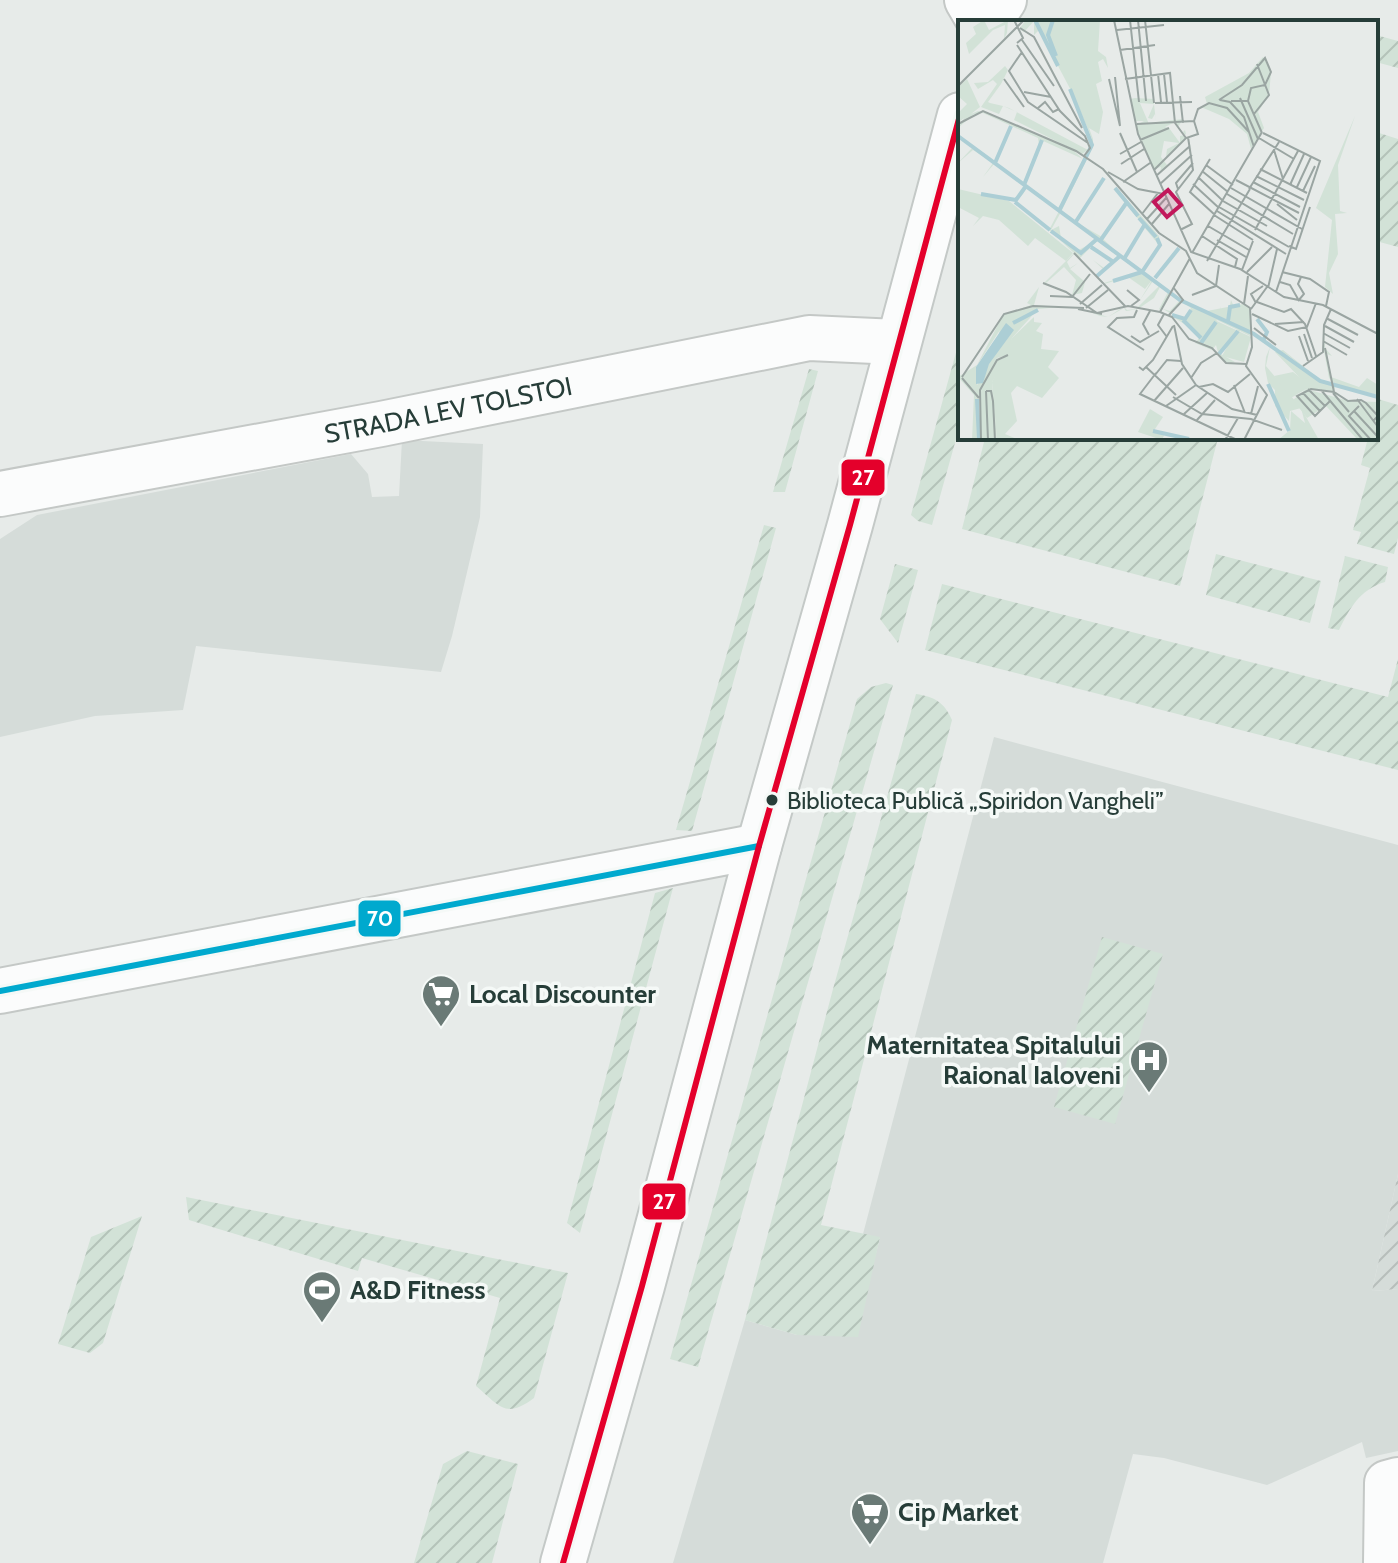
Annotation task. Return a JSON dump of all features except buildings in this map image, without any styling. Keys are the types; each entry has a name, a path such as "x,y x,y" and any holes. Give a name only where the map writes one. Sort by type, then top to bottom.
{"street":[{"path":"967,0 982,20"},
{"path":"983,0 984,20"},
{"path":"986,20 1004,0"},
{"path":"563,1563 642,1286 958,122"},
{"name":"STRADA LEV TOLSTOI","path":"0,494 381,424 809,338 897,342"},
{"path":"0,991 759,846"},
{"path":"1386,1563 1387,1483 1398,1480"}],"shaded area":[{"path":"402,440 483,444 480,517 441,672 196,646 183,710 95,716 0,737 0,539 37,515 351,454 368,474 372,497 399,496"},
{"name":"Maternitatea Spitalului Raional Ialoveni","path":"994,737 1398,845 1398,1174 1372,1291 1398,1289 1398,1451 1366,1458 1362,1442 1267,1485 1164,1458 1133,1454 1103,1563 673,1563 745,1320 797,1335 875,1257 880,1238 863,1234"},
{"path":"1398,1174 1398,1289 1372,1291"}],"green space":[{"path":"1378,36 1398,41 1398,68 1378,63"},
{"path":"1378,133 1398,139 1398,247 1378,242"},
{"path":"958,345 958,432 932,525 918,521 911,515"},
{"path":"809,369 818,371 785,492 773,492"},
{"path":"1378,399 1398,405 1398,538 1394,554 1357,544 1361,532 1353,530 1370,468 1361,465 1367,440 1378,440"},
{"path":"984,440 1217,440 1180,586 962,529"},
{"path":"764,525 776,528 692,831 676,830"},
{"path":"1216,554 1321,581 1310,623 1206,595"},
{"path":"1345,556 1388,567 1385,582 1362,595 1339,630 1328,628"},
{"path":"895,564 918,570 898,643 880,619"},
{"path":"942,584 1388,697 1398,659 1398,770 925,650"},
{"path":"886,683 893,685 698,1367 670,1359 857,699 871,687"},
{"path":"916,694 938,701 952,720 821,1225 880,1237 858,1337 797,1335 745,1320"},
{"path":"673,888 580,1233 567,1223 655,893"},
{"path":"1102,937 1163,954 1115,1124 1054,1107"},
{"path":"186,1197 568,1273 534,1398 509,1409 497,1404 476,1386 500,1298 362,1258 358,1271 189,1220"},
{"path":"142,1216 103,1343 90,1353 58,1344 91,1237"},
{"path":"467,1451 518,1464 492,1563 414,1563 443,1464"}],"transit line":[{"name":"27","path":"563,1563 642,1286 759,846 850,525 958,122"},
{"name":"70","path":"0,991 759,846"}],"place":[{"name":"Biblioteca Publică „Spiridon Vangheli”","path":"772,800"},
{"name":"Local Discounter","path":"441,1028"},
{"name":"Maternitatea Spitalului Raional Ialoveni","path":"1149,1094"},
{"name":"A&D Fitness","path":"322,1324"},
{"name":"Cip Market","path":"870,1546"}]}
